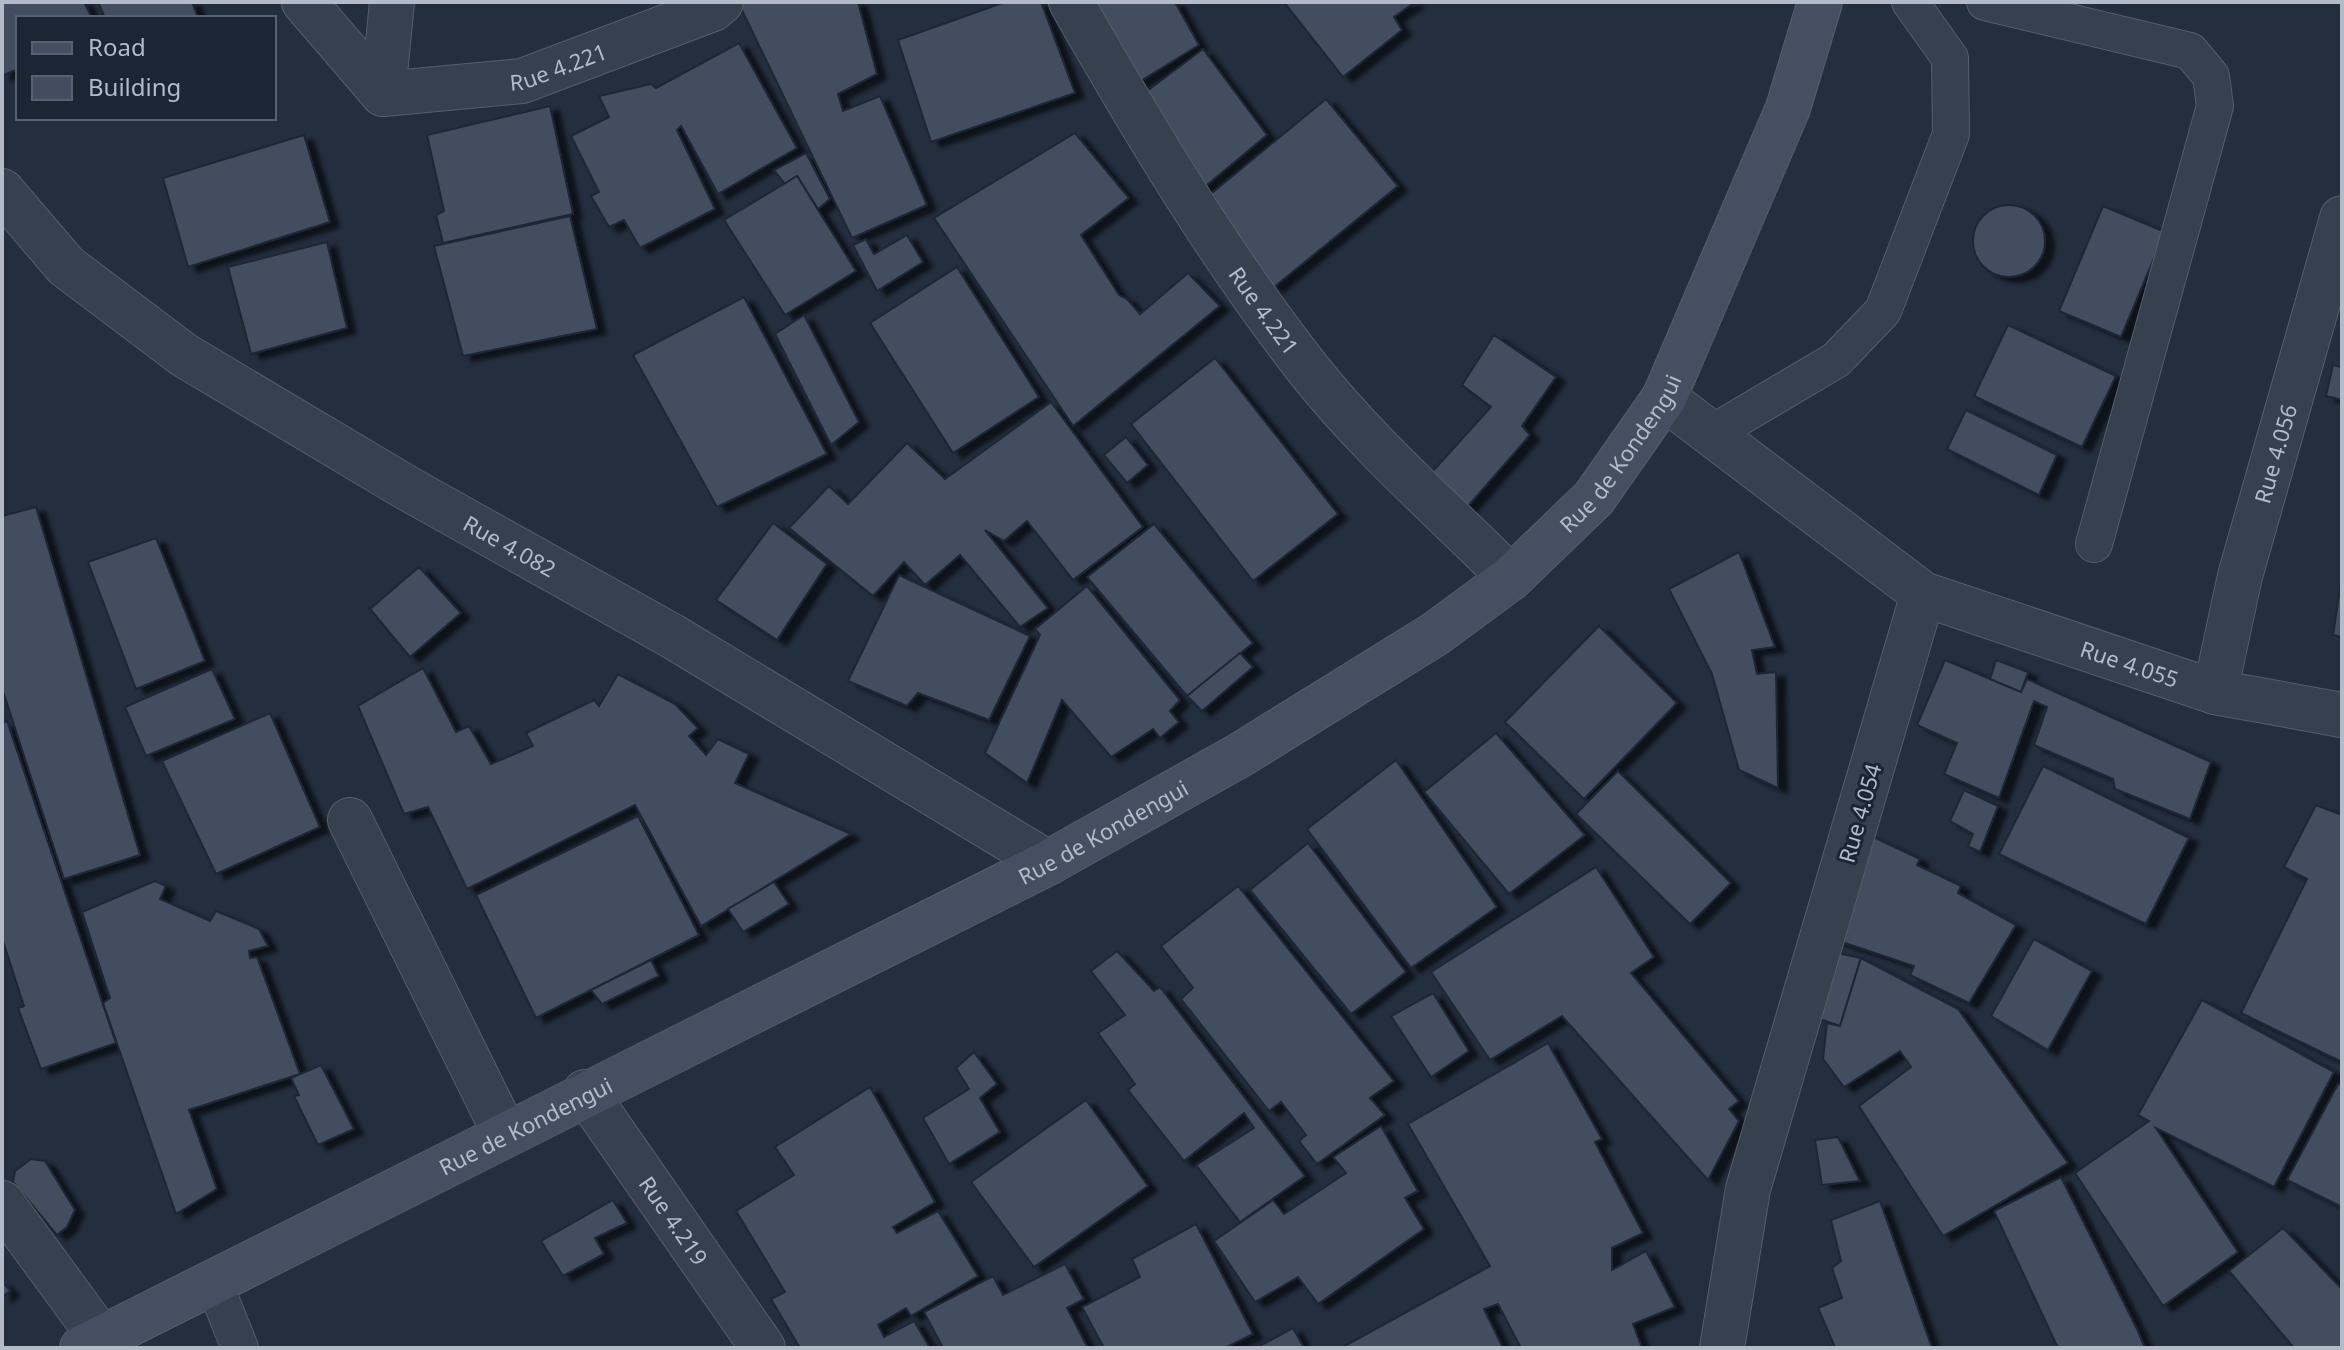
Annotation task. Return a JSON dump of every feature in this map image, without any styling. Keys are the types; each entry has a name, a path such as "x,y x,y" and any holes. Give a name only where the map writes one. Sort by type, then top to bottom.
{"main road":[{"name":"Rue de Kondengui","path":"91,1343 585,1092 1048,863 1240,755 1435,634 1511,578 1594,498 1664,398 1788,108 1820,2"}],"street":[{"path":"304,2 383,94"},
{"path":"383,94 392,2"},
{"name":"Rue 4.221","path":"383,94 522,81 713,9 721,2"},
{"name":"Rue 4.221","path":"1071,2 1159,157 1309,370 1376,444 1511,578"},
{"name":"Rue 4.082","path":"2,191 66,266 184,355 407,488 672,636 1048,863"},
{"name":"Rue 4.056","path":"2215,692 2240,576 2342,218"},
{"path":"1664,398 1923,594"},
{"name":"Rue 4.055","path":"1923,594 2215,692 2342,715"},
{"name":"Rue 4.054","path":"1722,1348 1748,1189 1923,594"},
{"path":"350,820 505,1134"},
{"name":"Rue 4.219","path":"585,1092 763,1348"},
{"path":"2,1203 91,1343"}],"lane":[{"path":"1711,434 1836,360 1883,311 1951,134 1950,58 1910,2"},
{"path":"1985,2 2190,51 2211,76 2215,106 2094,544"},
{"path":"213,1281 240,1348"}],"building":[{"path":"2,2 84,2 91,16 16,16 16,70 2,76"},
{"path":"98,2 192,2 197,16 104,16"},
{"path":"738,2 858,2 877,74 838,94 843,111 880,96 927,205 852,238"},
{"path":"1005,2 1041,2 1075,93 931,142 898,40"},
{"path":"1079,2 1175,2 1199,45 1126,90"},
{"path":"1284,2 1415,2 1394,17 1402,30 1343,77"},
{"path":"739,43 797,148 718,194 681,126 677,130 715,209 640,248 624,220 609,227 591,196 599,192 571,136 609,117 599,96 651,84 656,88"},
{"path":"1203,49 1267,135 1201,190 1135,100"},
{"path":"1326,99 1398,186 1273,288 1201,202"},
{"path":"550,106 573,214 443,243 436,215 444,211 427,135"},
{"path":"1075,133 1129,198 1081,235 1119,295 1127,299 1140,314 1188,273 1220,306 1073,426 934,218"},
{"path":"304,135 330,222 188,267 163,178"},
{"path":"806,153 830,199 818,209 797,176 785,184 774,170"},
{"path":"797,176 856,271 785,315 724,220"},
{"path":"2009,205 2029,211 2039,221 2045,241 2039,261 2029,271 2009,277 1989,271 1979,261 1973,241 1979,221 1989,211"},
{"path":"2103,206 2165,232 2121,337 2059,311"},
{"path":"570,216 597,329 463,356 434,246"},
{"path":"907,235 923,262 877,291 853,245 866,239 874,254"},
{"path":"327,242 347,328 251,354 228,267"},
{"path":"957,267 1039,397 953,453 870,323"},
{"path":"744,297 827,454 717,507 633,355"},
{"path":"804,315 859,422 831,445 775,334"},
{"path":"2008,325 2116,376 2082,447 1974,396"},
{"path":"1494,335 1556,377 1522,426 1530,435 1463,512 1423,482 1491,407 1462,385"},
{"path":"1215,358 1338,514 1253,581 1131,424"},
{"path":"2333,365 2342,367 2342,400 2326,396"},
{"path":"1051,402 1143,527 1073,580 1027,521 1004,541 985,530 1048,608 1020,627 960,555 925,585 904,562 873,596 789,528 829,486 848,504 907,443 945,479"},
{"path":"1966,410 2057,455 2039,495 1947,449"},
{"path":"1126,437 1148,465 1127,483 1104,455"},
{"path":"36,507 140,855 64,879 2,688 2,516"},
{"path":"773,523 827,564 777,640 716,600"},
{"path":"1154,524 1253,643 1187,696 1087,577"},
{"path":"156,538 205,661 136,689 88,562"},
{"path":"1739,552 1775,647 1752,650 1757,674 1776,672 1778,788 1739,770 1712,674 1669,589"},
{"path":"419,567 461,613 410,657 370,609"},
{"path":"899,575 1030,636 989,720 918,693 907,706 848,681"},
{"path":"2342,575 2342,637 2333,635"},
{"path":"1087,586 1180,700 1170,711 1179,722 1160,738 1153,729 1111,757 1062,700 1027,783 985,753 1040,635 1035,629"},
{"path":"1599,626 1677,703 1584,799 1505,722"},
{"path":"1240,653 1253,667 1202,711 1187,696"},
{"path":"1945,660 2021,692 2027,679 2211,762 2190,819 2115,789 2113,779 2034,745 2047,707 2034,701 1999,798 1944,774 1957,743 1917,725"},
{"path":"1996,660 2028,672 2021,692 1990,679"},
{"path":"423,668 456,732 469,726 491,764 533,746 526,733 594,700 599,706 618,674 675,704 698,728 689,736 706,755 718,739 749,754 735,783 851,834 701,926 635,805 467,889 428,807 404,814 358,706"},
{"path":"212,669 235,719 146,756 125,707"},
{"path":"270,713 320,827 216,874 162,761"},
{"path":"7,721 116,1043 41,1069 18,1008 24,1006 2,938 2,723"},
{"path":"1496,733 1585,835 1509,894 1424,792"},
{"path":"1396,760 1497,907 1411,968 1307,829"},
{"path":"2043,766 2189,838 2146,924 1999,854"},
{"path":"1618,771 1731,883 1690,924 1576,814"},
{"path":"1964,790 1998,806 1980,852 1968,846 1973,834 1950,821"},
{"path":"2316,805 2342,815 2342,1062 2241,1013 2307,879 2284,867"},
{"path":"638,816 699,935 536,1018 476,895"},
{"path":"1869,835 1920,859 1917,865 1961,886 1958,893 2016,925 1969,1003 1910,975 1914,966 1833,939"},
{"path":"1308,843 1406,972 1351,1014 1250,890"},
{"path":"1596,867 1654,957 1631,973 1739,1101 1729,1109 1739,1121 1708,1180 1562,1016 1490,1060 1431,972"},
{"path":"155,881 166,886 160,899 210,921 216,911 259,929 268,946 249,951 250,958 257,957 300,1074 189,1110 217,1189 176,1214 103,1003 110,998 82,912"},
{"path":"774,882 789,904 743,932 728,909"},
{"path":"1238,886 1394,1081 1370,1098 1385,1115 1317,1164 1299,1141 1306,1135 1281,1102 1269,1111 1181,999 1193,988 1161,946"},
{"path":"2034,939 2092,971 2048,1050 1991,1016"},
{"path":"1117,951 1154,991 1160,987 1305,1176 1240,1222 1196,1165 1254,1128 1244,1113 1184,1161 1128,1090 1135,1084 1098,1033 1125,1015 1091,971"},
{"path":"1837,953 1861,958 1840,1026 1817,1018"},
{"path":"1861,958 1958,1009 2068,1163 1943,1236 1859,1106 1911,1067 1900,1051 1844,1087 1823,1059 1827,1023 1840,1026"},
{"path":"651,960 659,976 602,1004 591,990"},
{"path":"1433,993 1469,1051 1431,1077 1391,1016"},
{"path":"2202,1000 2334,1072 2274,1187 2156,1128 2238,1252 2163,1306 2075,1173 2149,1121 2138,1115"},
{"path":"1548,1043 1602,1139 1595,1142 1643,1233 1612,1248 1612,1270 1646,1251 1675,1307 1633,1324 1642,1348 1521,1348 1498,1304 1484,1309 1503,1348 1341,1348 1490,1266 1408,1124"},
{"path":"974,1052 997,1084 980,1098 1000,1132 949,1164 923,1118 969,1089 956,1068"},
{"path":"321,1065 354,1129 318,1145 294,1096 299,1095 291,1078"},
{"path":"2338,1084 2342,1085 2342,1207 2287,1180"},
{"path":"870,1087 935,1202 893,1227 897,1233 938,1211 978,1276 911,1316 906,1308 878,1325 884,1337 914,1321 930,1348 800,1348 771,1299 785,1292 736,1211 794,1175 775,1147"},
{"path":"1086,1100 1148,1186 1034,1267 971,1182"},
{"path":"1381,1126 1418,1191 1405,1198 1424,1229 1318,1304 1298,1277 1255,1302 1214,1241 1273,1200 1284,1214 1346,1173 1333,1157"},
{"path":"1838,1137 1860,1181 1822,1185 1815,1140"},
{"path":"31,1159 45,1161 75,1210 67,1227 57,1235 13,1182 15,1171"},
{"path":"2061,1177 2145,1348 2058,1348 1994,1211"},
{"path":"613,1200 627,1223 595,1238 604,1254 563,1276 541,1241"},
{"path":"1880,1201 1932,1348 1826,1348 1834,1345 1818,1308 1842,1298 1832,1268 1841,1261 1831,1220"},
{"path":"1196,1224 1253,1334 1225,1348 1104,1348 1082,1307 1140,1277 1132,1259"},
{"path":"2283,1228 2342,1289 2342,1348 2294,1348 2229,1271"},
{"path":"1065,1264 1084,1299 1067,1308 1088,1348 943,1348 924,1312 993,1276 1003,1295"},
{"path":"2,1281 10,1291 2,1297"},
{"path":"1293,1328 1304,1348 1256,1348"}]}
